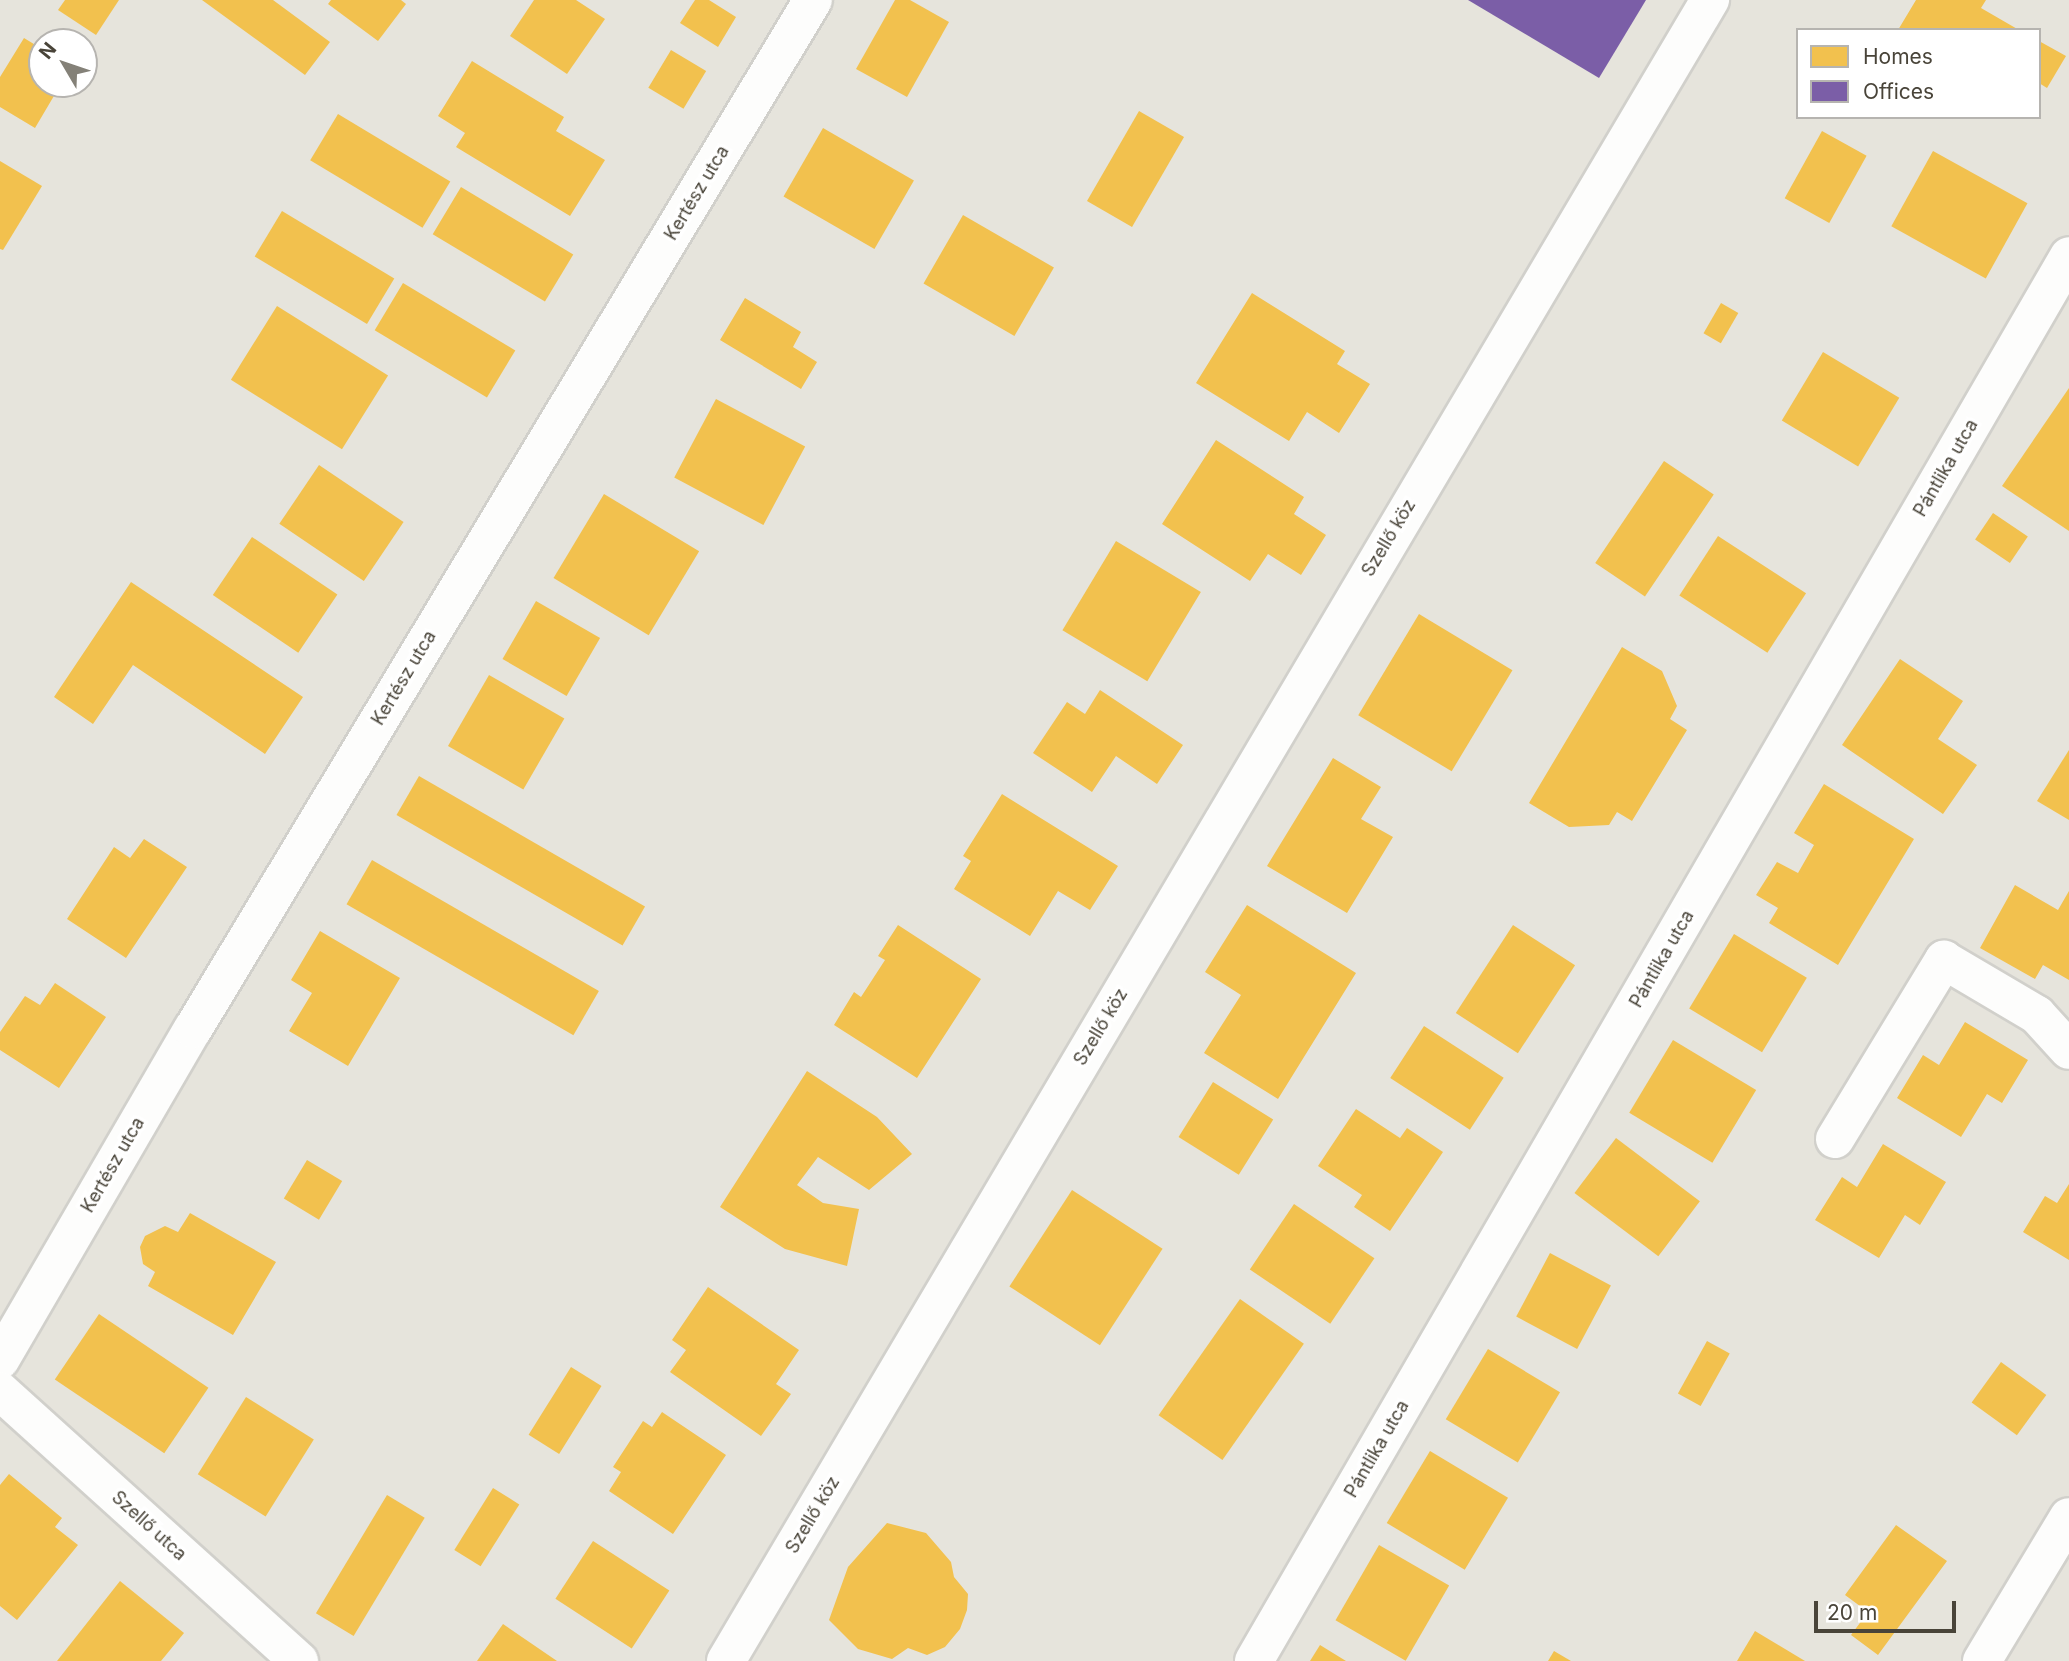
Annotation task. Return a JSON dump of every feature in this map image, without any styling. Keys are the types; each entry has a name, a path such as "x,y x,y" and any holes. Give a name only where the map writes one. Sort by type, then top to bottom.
{"street":[{"name":"Kertész utca","path":"0,1360 193,1028 813,0"},
{"name":"Szellő köz","path":"726,1661 1475,392 1710,0"},
{"name":"Pántlika utca","path":"1254,1661 2069,256"},
{"path":"1835,1139 1944,960 2037,1015 2069,1050"},
{"name":"Szellő utca","path":"0,1391 299,1661"},
{"path":"1982,1661 2069,1517"}],"shaded area":[{"path":"0,0 2069,0 2069,1661 0,1661"}],"building: Homes":[{"path":"65,0 119,0 98,32 98,28 85,28 58,10"},
{"path":"202,0 273,0 330,42 305,75"},
{"path":"331,0 401,0 406,4 378,41 328,4"},
{"path":"534,0 576,0 605,19 567,74 510,36"},
{"path":"695,0 709,0 736,17 718,47 680,23"},
{"path":"895,0 910,0 949,22 907,97 856,69"},
{"path":"1916,0 1986,0 1981,8 2016,28 1899,28"},
{"path":"24,38 28,40 28,98 53,98 35,128 0,107 0,77"},
{"path":"2041,42 2066,56 2047,88 2041,84"},
{"path":"671,50 706,71 683,109 648,88"},
{"path":"472,61 564,117 556,131 605,160 570,216 456,147 465,133 438,116"},
{"path":"1139,111 1184,137 1132,227 1087,201"},
{"path":"338,114 450,181 422,228 310,160"},
{"path":"823,128 914,180 874,249 784,196"},
{"path":"1822,131 1867,156 1829,223 1785,198"},
{"path":"1933,151 2027,203 1986,279 1891,226"},
{"path":"0,161 42,186 3,250 0,249"},
{"path":"461,187 573,254 545,302 433,234"},
{"path":"282,211 394,278 367,324 255,256"},
{"path":"963,215 1054,267 1014,336 924,283"},
{"path":"403,283 515,350 487,398 375,330"},
{"path":"1252,293 1345,351 1337,364 1370,384 1339,433 1307,412 1289,441 1196,383"},
{"path":"745,298 801,332 793,347 817,362 801,389 720,340"},
{"path":"1721,303 1738,313 1721,343 1704,333"},
{"path":"277,306 388,375 342,449 231,380"},
{"path":"1823,352 1899,398 1858,466 1782,421"},
{"path":"2069,388 2069,531 2002,486"},
{"path":"716,399 805,446 763,525 674,478"},
{"path":"1216,440 1304,497 1294,514 1326,535 1301,575 1268,554 1250,581 1162,524"},
{"path":"1664,461 1714,495 1645,597 1595,563"},
{"path":"319,465 404,522 364,581 279,524"},
{"path":"604,494 699,551 649,635 554,578"},
{"path":"1993,513 2028,536 2010,563 1975,540"},
{"path":"1718,536 1806,593 1767,653 1679,596"},
{"path":"252,537 337,595 298,653 213,595"},
{"path":"1116,541 1201,592 1147,681 1062,630"},
{"path":"131,582 303,697 265,754 133,665 93,724 54,697"},
{"path":"536,601 600,638 567,696 502,659"},
{"path":"1419,614 1512,670 1452,771 1358,715"},
{"path":"1622,647 1662,671 1677,706 1670,719 1687,730 1632,821 1617,812 1609,825 1569,827 1529,803"},
{"path":"1900,659 1963,701 1938,739 1977,765 1943,814 1842,745"},
{"path":"489,675 564,718 523,790 448,746"},
{"path":"1100,690 1183,745 1157,784 1116,756 1092,792 1033,753 1067,702 1085,714"},
{"path":"2069,750 2069,820 2037,801"},
{"path":"1333,758 1381,787 1361,819 1393,837 1347,913 1267,866"},
{"path":"419,776 645,906 623,945 396,815"},
{"path":"1824,784 1914,839 1838,965 1769,923 1778,908 1756,895 1777,862 1798,873 1814,845 1794,833"},
{"path":"1002,794 1118,866 1090,910 1058,891 1030,936 954,889 971,861 963,856"},
{"path":"144,839 187,867 126,958 67,919 114,847 130,858"},
{"path":"372,860 599,991 573,1035 346,904"},
{"path":"2015,885 2058,910 2069,891 2069,980 2043,965 2035,979 1980,948"},
{"path":"1247,905 1356,973 1278,1099 1204,1053 1241,995 1205,972"},
{"path":"898,925 981,979 917,1078 834,1025 854,992 861,997 885,960 878,956"},
{"path":"1513,925 1575,965 1518,1053 1456,1013"},
{"path":"320,931 400,978 348,1066 289,1031 312,993 291,980"},
{"path":"1734,934 1807,978 1762,1052 1689,1009"},
{"path":"55,983 106,1017 59,1088 0,1050 0,1032 25,996 40,1005"},
{"path":"1965,1022 2028,1060 2002,1103 1987,1094 1961,1137 1897,1098 1923,1055 1939,1065"},
{"path":"1424,1026 1504,1078 1470,1130 1390,1078"},
{"path":"1673,1040 1756,1090 1712,1163 1629,1113"},
{"path":"807,1071 877,1117 912,1154 869,1190 818,1157 797,1185 823,1203 859,1209 847,1266 785,1249 720,1207"},
{"path":"1213,1082 1273,1120 1239,1175 1179,1137"},
{"path":"1356,1109 1400,1138 1407,1128 1443,1152 1390,1231 1354,1207 1362,1195 1318,1166"},
{"path":"1616,1138 1700,1201 1658,1256 1574,1193"},
{"path":"1883,1144 1946,1182 1920,1225 1905,1215 1879,1258 1815,1220 1842,1177 1857,1187"},
{"path":"307,1160 342,1181 319,1220 284,1199"},
{"path":"2069,1184 2069,1260 2023,1232 2045,1196 2057,1203"},
{"path":"1072,1190 1163,1249 1100,1345 1009,1286"},
{"path":"1294,1204 1374,1258 1330,1324 1250,1269"},
{"path":"190,1213 276,1262 233,1335 148,1286 155,1272 143,1264 140,1247 145,1236 165,1226 178,1232"},
{"path":"1550,1253 1611,1285 1577,1349 1516,1317"},
{"path":"708,1287 799,1350 776,1384 791,1394 761,1436 670,1372 686,1350 672,1340"},
{"path":"1240,1299 1304,1344 1222,1460 1159,1415"},
{"path":"99,1314 208,1388 164,1453 55,1379"},
{"path":"1707,1341 1730,1354 1701,1406 1678,1393"},
{"path":"1488,1349 1560,1392 1518,1463 1446,1419"},
{"path":"2001,1362 2046,1395 2017,1435 1972,1402"},
{"path":"571,1367 602,1386 559,1454 529,1435"},
{"path":"246,1397 314,1439 266,1517 198,1474"},
{"path":"662,1412 726,1455 673,1534 609,1491 621,1472 613,1467 643,1421 652,1427"},
{"path":"1430,1451 1508,1498 1465,1570 1387,1523"},
{"path":"9,1474 62,1518 55,1527 78,1545 17,1620 0,1606 0,1485"},
{"path":"493,1488 519,1504 481,1566 454,1550"},
{"path":"387,1495 425,1518 354,1636 316,1613"},
{"path":"887,1523 926,1533 951,1562 954,1577 968,1594 967,1610 960,1629 945,1647 927,1655 908,1648 892,1659 858,1649 829,1620 848,1567"},
{"path":"1896,1525 1947,1561 1878,1655 1851,1635 1868,1612 1845,1595"},
{"path":"593,1541 669,1591 632,1648 555,1599"},
{"path":"1379,1545 1449,1586 1406,1661 1336,1620"},
{"path":"120,1581 184,1633 161,1661 57,1661"},
{"path":"503,1624 557,1661 477,1661"},
{"path":"1755,1631 1805,1661 1737,1661"},
{"path":"1320,1645 1346,1661 1310,1661"},
{"path":"1554,1651 1571,1661 1548,1661"}],"building: Offices":[{"path":"1468,0 1646,0 1599,78"}]}
